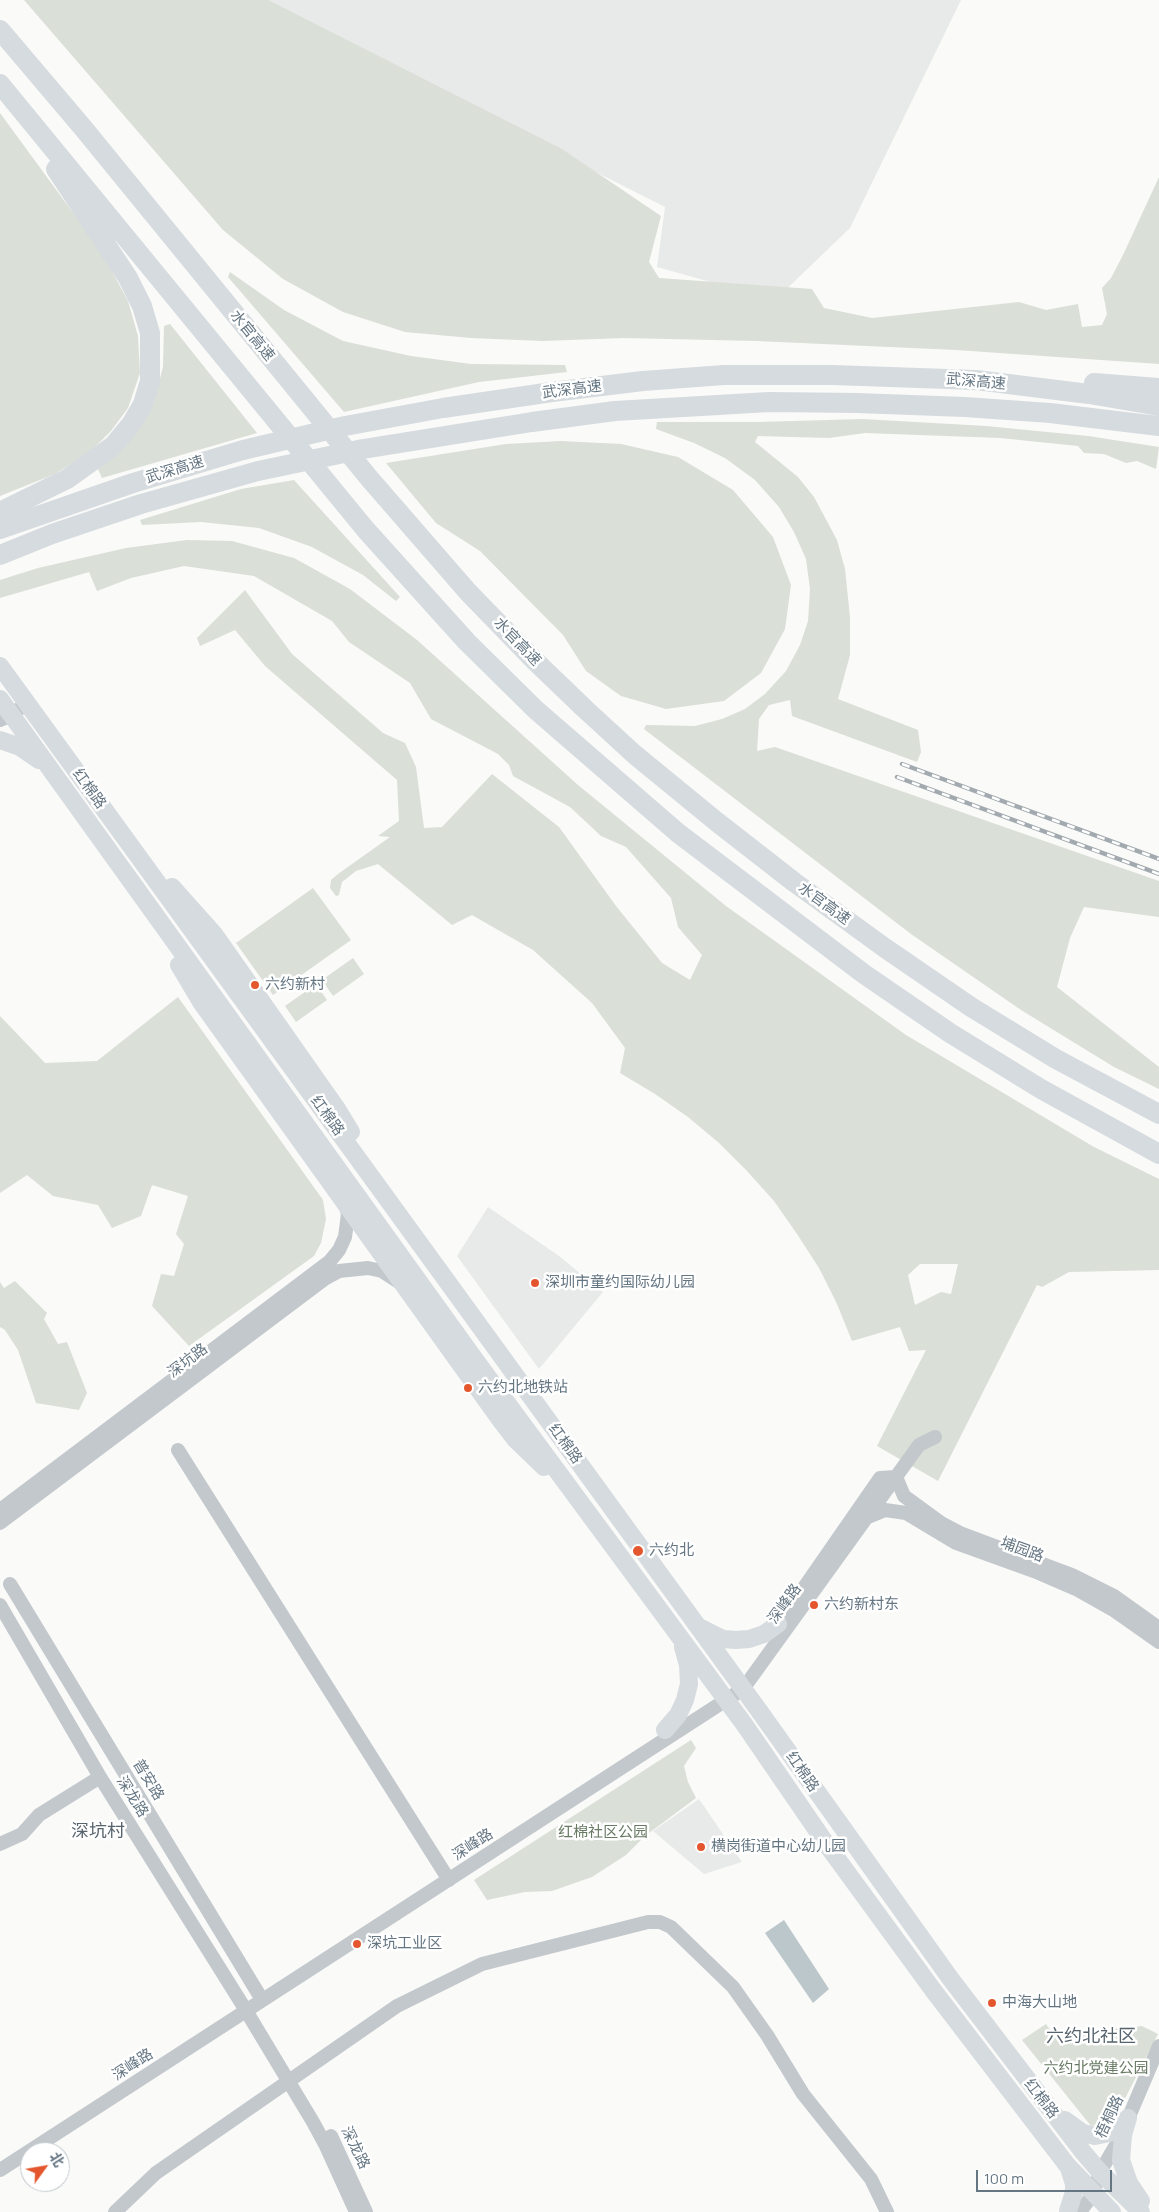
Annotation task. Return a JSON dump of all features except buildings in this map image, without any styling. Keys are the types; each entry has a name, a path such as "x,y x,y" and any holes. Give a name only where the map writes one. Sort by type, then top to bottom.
{"highway":[{"name":"水官高速","path":"0,30 84,129 369,478 468,592 534,660 634,754 794,882 884,948 971,1007 1056,1059 1159,1114"},
{"name":"水官高速","path":"3,88 366,530 467,642 536,710 678,833 864,974 950,1033 1049,1094 1159,1154"},
{"path":"0,512 67,479 113,446 132,423 142,404 150,381 152,357 150,333 142,306 128,278 104,245 3,88"},
{"name":"武深高速","path":"0,529 133,483 243,450 345,426 443,408 561,391 724,376 833,375 976,380 1090,394 1159,406"},
{"path":"976,380 1044,380 1159,388"},
{"name":"武深高速","path":"0,555 52,534 105,516 258,471 362,449 597,413 770,402 965,407 1087,416 1159,426"},
{"path":"1087,416 1159,437"}],"main road":[{"name":"红棉路","path":"0,666 944,1970 1100,2172 1141,2212"},
{"name":"红棉路","path":"3,710 50,768 476,1361 724,1697 827,1845 934,1990 1067,2165 1112,2212"},
{"path":"0,740 20,747 50,768"},
{"path":"140,894 200,1002 405,1288 515,1439 572,1492"},
{"path":"695,1624 709,1634 722,1639 736,1640 749,1639 764,1634 778,1624"},
{"path":"664,1730 678,1714 685,1700 689,1684 688,1665 682,1646 672,1627"},
{"path":"1036,2091 1067,2122 1083,2133 1095,2136 1109,2133 1128,2118"},
{"path":"1128,2118 1123,2135 1121,2160 1129,2183 1149,2212"},
{"path":"1067,2165 1074,2184 1072,2212"}],"street":[{"path":"3,710 26,702"},
{"name":"深坑路","path":"0,1510 330,1261 339,1250 345,1237 348,1214 345,1203"},
{"name":"深坑路","path":"0,1523 326,1278 339,1271 368,1268 394,1276 405,1288"},
{"name":"深峰路","path":"0,2170 446,1876 740,1686 919,1445 935,1437"},
{"path":"178,1450 446,1876"},
{"name":"深峰路","path":"740,1686 778,1624 880,1478 896,1477"},
{"name":"埔园路","path":"896,1477 904,1496 941,1523 969,1537 1072,1575 1114,1596 1159,1628"},
{"name":"埔园路","path":"868,1516 886,1510 906,1513 956,1543 1039,1573 1076,1589 1115,1611 1159,1642"},
{"name":"普安路","path":"10,1584 258,1993"},
{"name":"深龙路","path":"0,1605 100,1777 245,2008 326,2146 356,2212"},
{"name":"深峰路","path":"0,2160 245,2008 258,1993 446,1876 664,1730 724,1697"},
{"path":"0,1844 22,1834 39,1815 100,1777"},
{"path":"115,2212 156,2173 398,2006 482,1964 648,1922 660,1922 671,1927 733,1987 768,2035 803,2094 871,2179 887,2212"},
{"name":"深龙路","path":"245,2008 261,2019 334,2141 366,2212"},
{"name":"梧桐路","path":"1072,2212 1090,2190 1119,2140 1159,2046"}],"shaded area":[{"path":"255,0 961,0 850,228 775,300 657,267 665,207"},
{"name":"深圳市童约国际幼儿园","path":"488,1207 559,1256 603,1292 539,1369 457,1256"},
{"name":"横岗街道中心幼儿园","path":"699,1799 742,1862 704,1874 653,1831"},
{"path":"784,1920 829,1989 813,2003 765,1933"}],"green space":[{"path":"24,0 268,0 562,149 661,216 649,262 659,278 812,289 824,308 872,318 1019,302 1046,310 1078,304 1082,327 1102,325 1107,314 1102,288 1111,278 1123,255 1159,177 1159,364 956,350 757,341 624,338 542,341 471,338 405,332 343,312 283,279 223,230"},
{"path":"0,113 101,251 128,301 138,336 140,373 128,408 111,431 90,452 55,474 0,496"},
{"path":"230,272 284,310 343,341 411,356 471,364 565,365 567,372 479,382 344,412 228,277"},
{"path":"170,324 257,433 102,478 98,469 121,450 153,405 163,367 164,326"},
{"path":"862,419 986,426 1088,436 1159,447 1156,469 1137,461 1126,463 1104,454 1084,453 1078,446 1000,438 865,433 829,438 758,436 755,442 798,477 814,497 837,540 845,569 850,617 850,655 838,699 918,730 921,752 917,762 792,716 790,700 769,705 759,719 757,751 775,747 1159,881 1159,917 1084,907 1070,938 1057,987 1159,1067 1159,1089 1114,1067 1021,1010 911,934 644,729 646,725 695,726 722,719 745,709 765,694 786,671 800,645 808,621 810,589 806,559 794,532 779,507 755,480 725,458 694,443 656,429 657,422"},
{"path":"561,441 621,444 678,457 733,490 773,537 791,585 785,629 761,673 724,701 666,709 621,696 586,671 563,635 480,551 436,523 386,463 506,444"},
{"path":"294,480 400,597 396,601 363,575 312,547 259,528 201,522 142,525 140,520 241,489"},
{"path":"187,540 232,541 294,558 350,589 417,640 578,785 726,906 906,1035 1094,1147 1159,1179 1159,1270 1069,1272 1042,1287 1037,1285 938,1481 877,1446 926,1350 909,1351 900,1327 852,1341 837,1304 819,1268 774,1201 719,1143 688,1117 620,1073 625,1048 592,1003 533,950 472,915 452,925 378,864 356,871 342,882 339,895 336,896 330,888 331,880 390,837 378,836 399,821 397,780 265,666 235,630 200,646 197,638 245,590 292,654 383,733 405,743 416,767 424,828 442,827 492,774 559,827 616,906 662,963 690,980 702,955 678,927 671,898 626,847 601,836 570,807 513,776 509,765 498,754 431,719 410,683 349,642 332,621 254,576 184,566 131,578 97,591 89,572 0,598 0,580 38,568 126,548","holes":["920,1264 958,1264 951,1294 941,1292 915,1305 908,1275"]},
{"path":"313,888 351,940 273,995 236,943"},
{"path":"353,958 364,974 333,996 322,980"},
{"path":"316,984 327,1000 296,1022 285,1006"},
{"path":"178,997 323,1200 326,1219 321,1243 314,1256 189,1346 152,1306 161,1274 174,1276 184,1244 176,1234 188,1196 152,1185 141,1216 112,1228 98,1205 53,1196 27,1175 0,1193 0,1016 45,1063 97,1061"},
{"path":"15,1281 47,1313 44,1319 58,1344 67,1342 87,1393 79,1410 36,1403 18,1350 5,1330 0,1327 0,1282 4,1288"},
{"name":"红棉社区公园","path":"691,1740 696,1748 684,1766 688,1782 696,1798 645,1836 626,1855 592,1877 552,1891 525,1892 487,1900 474,1880"},
{"name":"六约北党建公园","path":"1046,2024 1053,2034 1142,2026 1158,2034 1113,2122 1091,2126 1022,2040"}],"railway":[{"path":"902,764 1159,859"},
{"path":"897,777 1159,874"}],"place":[{"name":"六约新村","path":"255,985"},
{"name":"深圳市童约国际幼儿园","path":"535,1283"},
{"name":"六约北地铁站","path":"468,1388"},
{"name":"六约北","path":"638,1551"},
{"name":"六约新村东","path":"814,1605"},
{"name":"横岗街道中心幼儿园","path":"701,1847"},
{"name":"深坑工业区","path":"357,1944"},
{"name":"中海大山地","path":"992,2003"}],"district":[{"name":"深坑村","path":"98,1832"},
{"name":"六约北社区","path":"1091,2037"}]}
